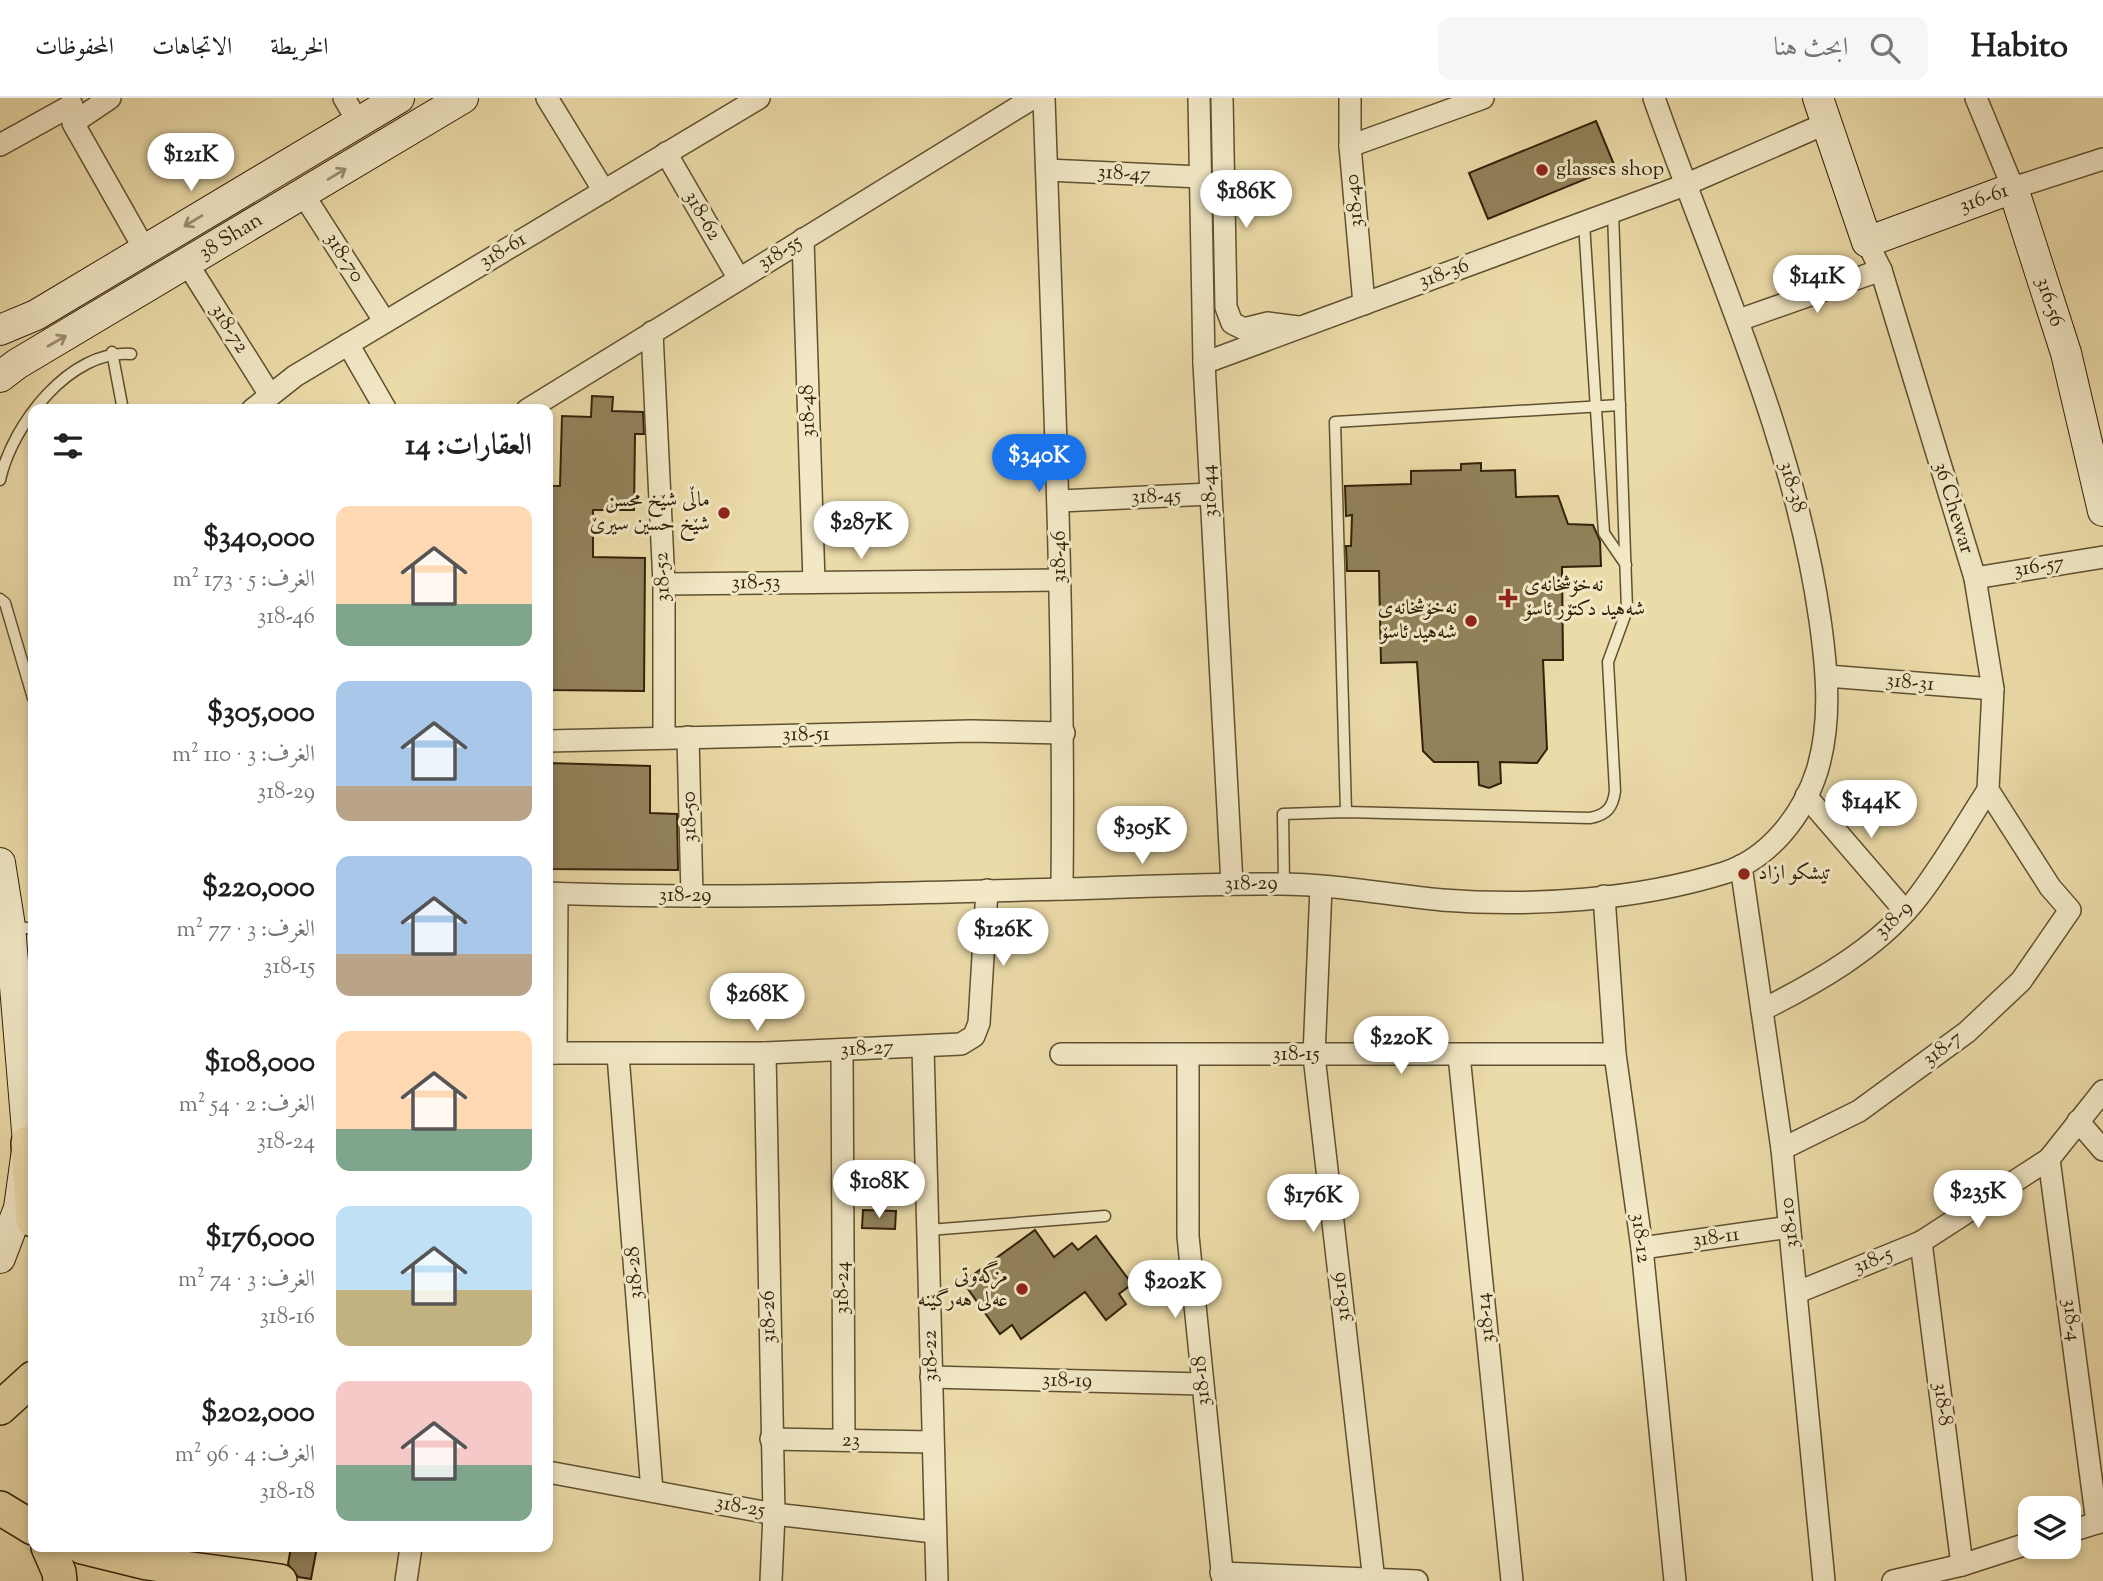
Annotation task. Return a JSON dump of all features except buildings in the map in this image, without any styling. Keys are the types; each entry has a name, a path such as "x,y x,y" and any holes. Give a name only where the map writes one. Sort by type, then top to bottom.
{"main road":[{"path":"0,1408 28,1383"},
{"path":"0,1508 28,1525"},
{"path":"50,1552 60,1572 60,1581"},
{"path":"102,1552 147,1563 280,1581"},
{"path":"153,1552 183,1567"}],"street":[{"path":"0,145 72,108 110,98"},
{"name":"38 Shan","path":"0,330 36,315 145,250 351,110 399,98"},
{"name":"38 Shan","path":"0,377 17,363 463,98"},
{"path":"547,98 604,191"},
{"name":"318-61","path":"259,404 295,376 758,98"},
{"name":"318-55","path":"537,404 1032,98"},
{"name":"318-46","path":"1045,98 1060,501 1059,580 1064,733 1062,889"},
{"name":"318-44","path":"1199,98 1204,363 1232,884"},
{"path":"1222,98 1226,307 1232,323 1244,329 1268,323 1301,328"},
{"name":"318-40","path":"1350,98 1350,146 1364,304"},
{"path":"1350,146 1483,98"},
{"name":"318-38","path":"1654,98 1685,185 1739,320 1797,500 1814,577 1827,676 1825,733 1815,776 1806,796 1786,829 1741,866"},
{"name":"316-56","path":"1976,98 2012,188 2066,353 2103,511"},
{"path":"72,108 145,250"},
{"name":"318-36","path":"1204,363 1685,185 1823,110"},
{"name":"36 Chewar","path":"1823,110 1867,242 1881,270 1975,578 1993,689 1989,790"},
{"name":"318-62","path":"666,153 739,278"},
{"name":"316-61","path":"1867,242 2012,188 2103,159"},
{"name":"318-47","path":"1047,170 1200,177"},
{"name":"318-70","path":"303,194 384,322"},
{"name":"318-48","path":"803,239 814,582"},
{"name":"318-72","path":"187,263 270,395"},
{"path":"1739,320 1881,270"},
{"name":"318-52","path":"652,332 664,584 664,738"},
{"path":"348,344 383,404"},
{"path":"2103,429 2097,442 2103,465"},
{"name":"318-45","path":"1060,501 1210,494"},
{"name":"316-57","path":"1975,578 2103,557"},
{"name":"318-53","path":"664,584 1059,580"},
{"name":"318-31","path":"1827,676 1993,689"},
{"name":"318-51","path":"553,741 971,731 1064,733"},
{"name":"318-50","path":"688,737 692,897"},
{"name":"318-7","path":"1782,1149 1859,1111 1967,1032 2021,981 2070,910 2050,887 1989,790"},
{"name":"318-9","path":"1762,1010 1825,975 1888,929 1931,878 1989,790"},
{"path":"1806,796 1905,911"},
{"path":"0,863 21,928 28,1143 19,1208 0,1258"},
{"name":"318-29","path":"553,894 692,897 1284,884 1445,900 1526,902 1604,896 1682,884 1741,866"},
{"name":"318-10","path":"1741,866 1782,1149 1824,1581"},
{"name":"318-16","path":"1321,887 1314,1056 1374,1580"},
{"name":"318-27","path":"553,1053 765,1053 961,1044 974,1036 979,1023 987,890"},
{"name":"318-12","path":"1604,896 1615,1054 1642,1248 1675,1581"},
{"name":"318-22","path":"923,1047 937,1581"},
{"name":"318-24","path":"842,1051 844,1440"},
{"name":"318-26","path":"765,1053 774,1514 771,1581"},
{"name":"318-15","path":"1061,1054 1615,1054"},
{"name":"318-28","path":"618,1055 652,1490"},
{"name":"318-18","path":"1188,1055 1188,1237 1222,1577"},
{"name":"318-14","path":"1459,1055 1513,1581"},
{"name":"318-5","path":"1798,1292 1921,1242 2049,1158 2103,1091"},
{"path":"2078,1121 2103,1150"},
{"path":"0,1223 28,1143"},
{"name":"318-4","path":"2049,1158 2100,1522"},
{"name":"318-11","path":"1642,1248 1789,1227"},
{"name":"318-8","path":"1921,1242 1962,1565"},
{"name":"318-19","path":"931,1377 1202,1384"},
{"name":"23","path":"771,1438 932,1442"},
{"name":"318-25","path":"553,1473 774,1514 934,1532"},
{"path":"2081,1528 2100,1522"},
{"path":"1894,1581 1962,1565 2018,1547"},
{"path":"406,1581 410,1552"},
{"path":"1222,1577 1416,1581"}],"lane":[{"path":"1284,884 1283,814 1346,812 1590,818 1609,810 1615,791 1608,662 1627,610 1613,212"},
{"path":"1584,223 1604,533 1626,565"},
{"path":"112,352 122,404"},
{"path":"38,404 79,366 112,352 131,354"},
{"path":"1346,812 1335,422 1620,405"},
{"path":"0,480 5,455 28,418"},
{"path":"0,599 5,603 28,681"},
{"path":"929,1230 1105,1216"}],"place":[{"name":"glasses shop","path":"1542,170"},
{"name":"ماڵی شێخ محسن شێخ حسین سیرێ","path":"724,513"},
{"name":"نەخۆشخانەی شەهید دکتۆر ئاسۆ","path":"1508,598"},
{"name":"نەخۆشخانەی شەهید ئاسۆ","path":"1471,621"},
{"name":"تيشكو ازاد","path":"1744,874"},
{"name":"مزگەوتی عەلی هەرگێنە","path":"1022,1289"}]}
